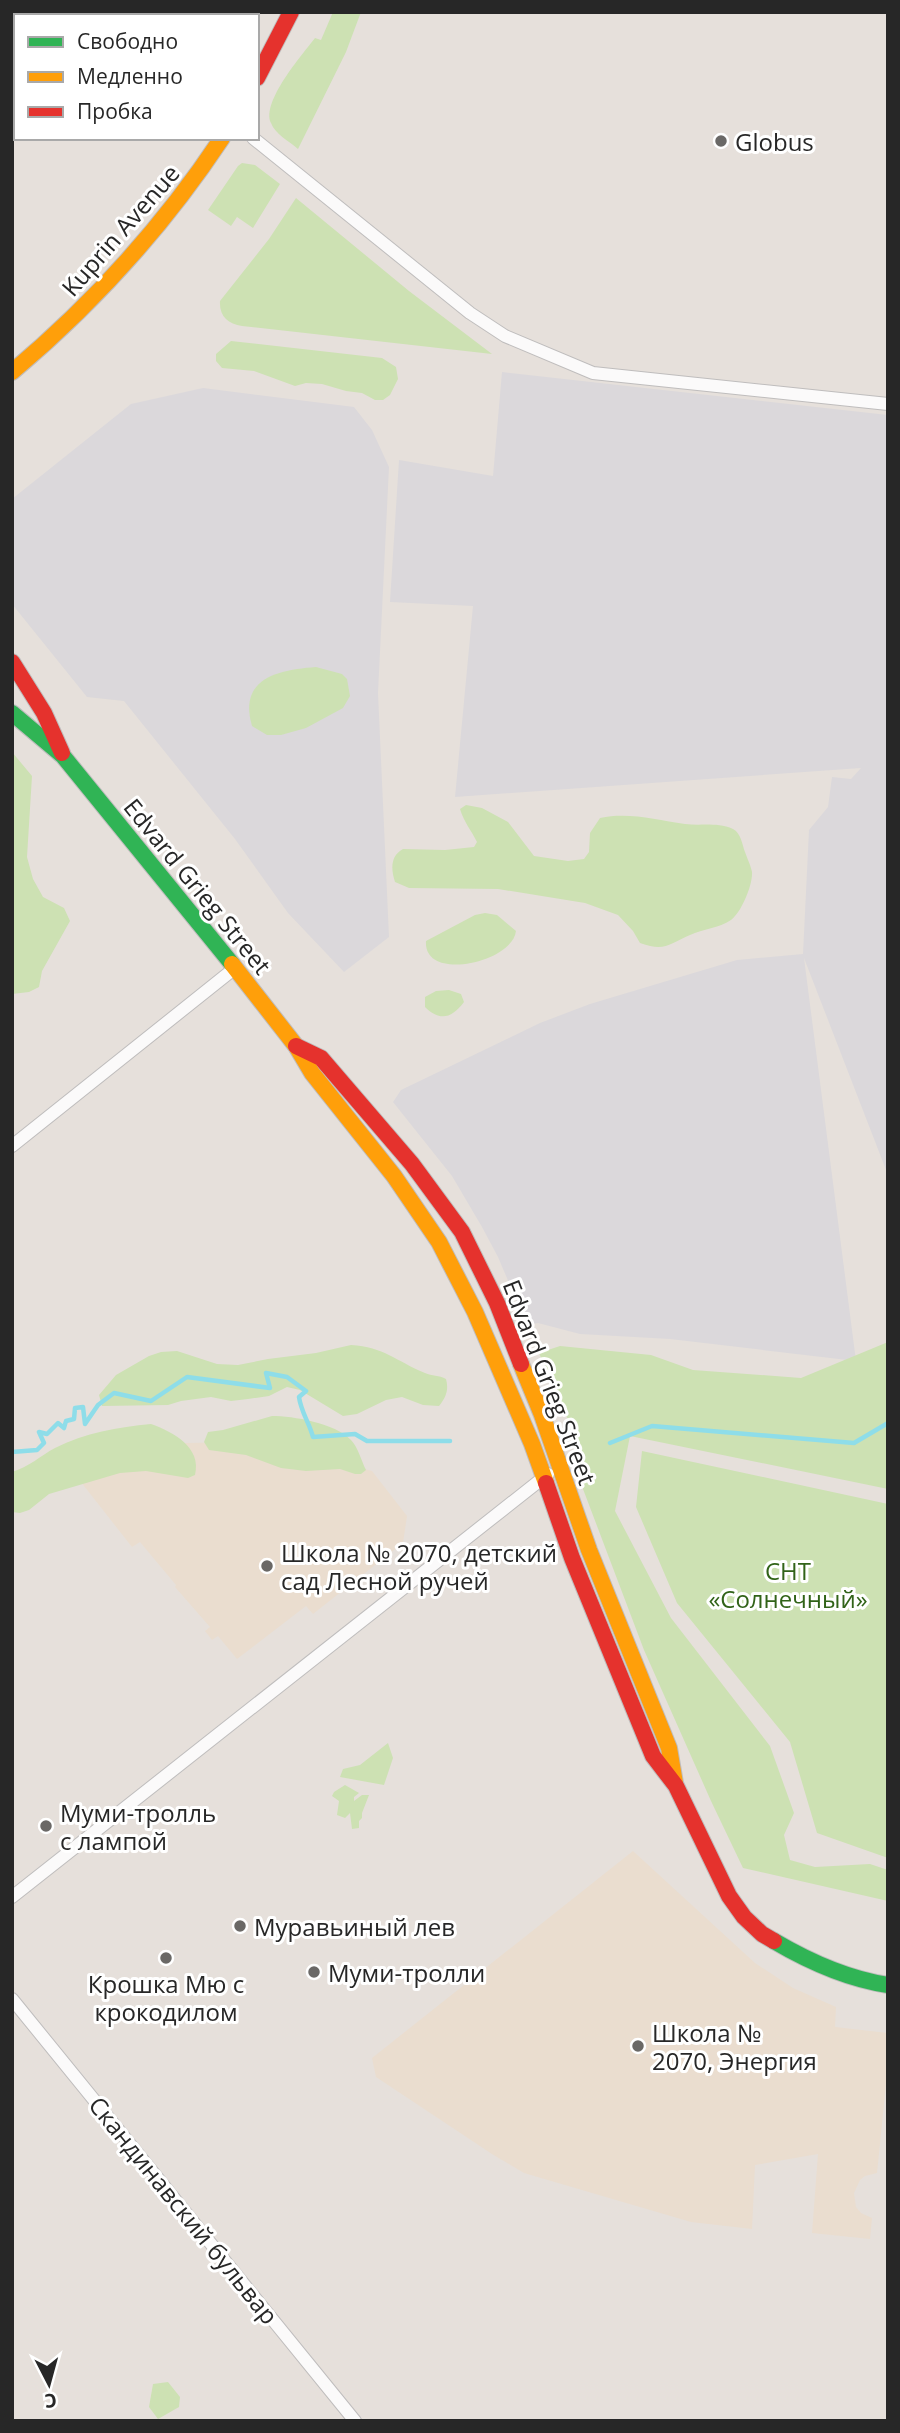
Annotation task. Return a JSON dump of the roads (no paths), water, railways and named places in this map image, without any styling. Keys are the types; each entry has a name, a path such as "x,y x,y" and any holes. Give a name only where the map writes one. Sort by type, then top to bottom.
{"street":[{"path":"259,74 291,12"},
{"name":"Kuprin Avenue","path":"12,372 52,339 116,276 171,210 221,140"},
{"path":"255,140 423,276 505,337 593,373 888,404"},
{"name":"Edvard Grieg Street","path":"12,662 44,713 64,756"},
{"name":"Edvard Grieg Street","path":"12,713 64,756 296,1046 312,1073 394,1176 439,1242 475,1312 532,1444 572,1558 653,1756 676,1786 729,1896 744,1917 783,1947 823,1966 888,1985"},
{"path":"12,1146 235,968"},
{"name":"Edvard Grieg Street","path":"296,1046 321,1058 412,1164 461,1232 498,1303 589,1550 670,1748 676,1786"},
{"path":"12,1897 560,1466"},
{"name":"Скандинавский бульвар","path":"12,1999 355,2421"}],"waterway":[{"path":"12,1452 37,1450 44,1443 39,1432 47,1434 58,1423 64,1428 66,1421 74,1419 75,1408 83,1407 85,1424 98,1405 114,1393 151,1401 187,1377 270,1388 266,1373 287,1377 306,1391 299,1397 313,1437 355,1434 367,1441 450,1441"},
{"path":"610,1443 652,1426 854,1443 888,1423"}],"place":[{"name":"Globus","path":"721,141"},
{"name":"Школа № 2070, детский сад Лесной ручей","path":"267,1566"},
{"name":"Муми-тролль с лампой","path":"46,1826"},
{"name":"Муравьиный лев","path":"240,1926"},
{"name":"Крошка Мю с крокодилом","path":"166,1958"},
{"name":"Муми-тролли","path":"314,1972"},
{"name":"Школа № 2070, Энергия","path":"638,2046"}],"park label":[{"name":"СНТ «Солнечный»","path":"788,1584"}]}
